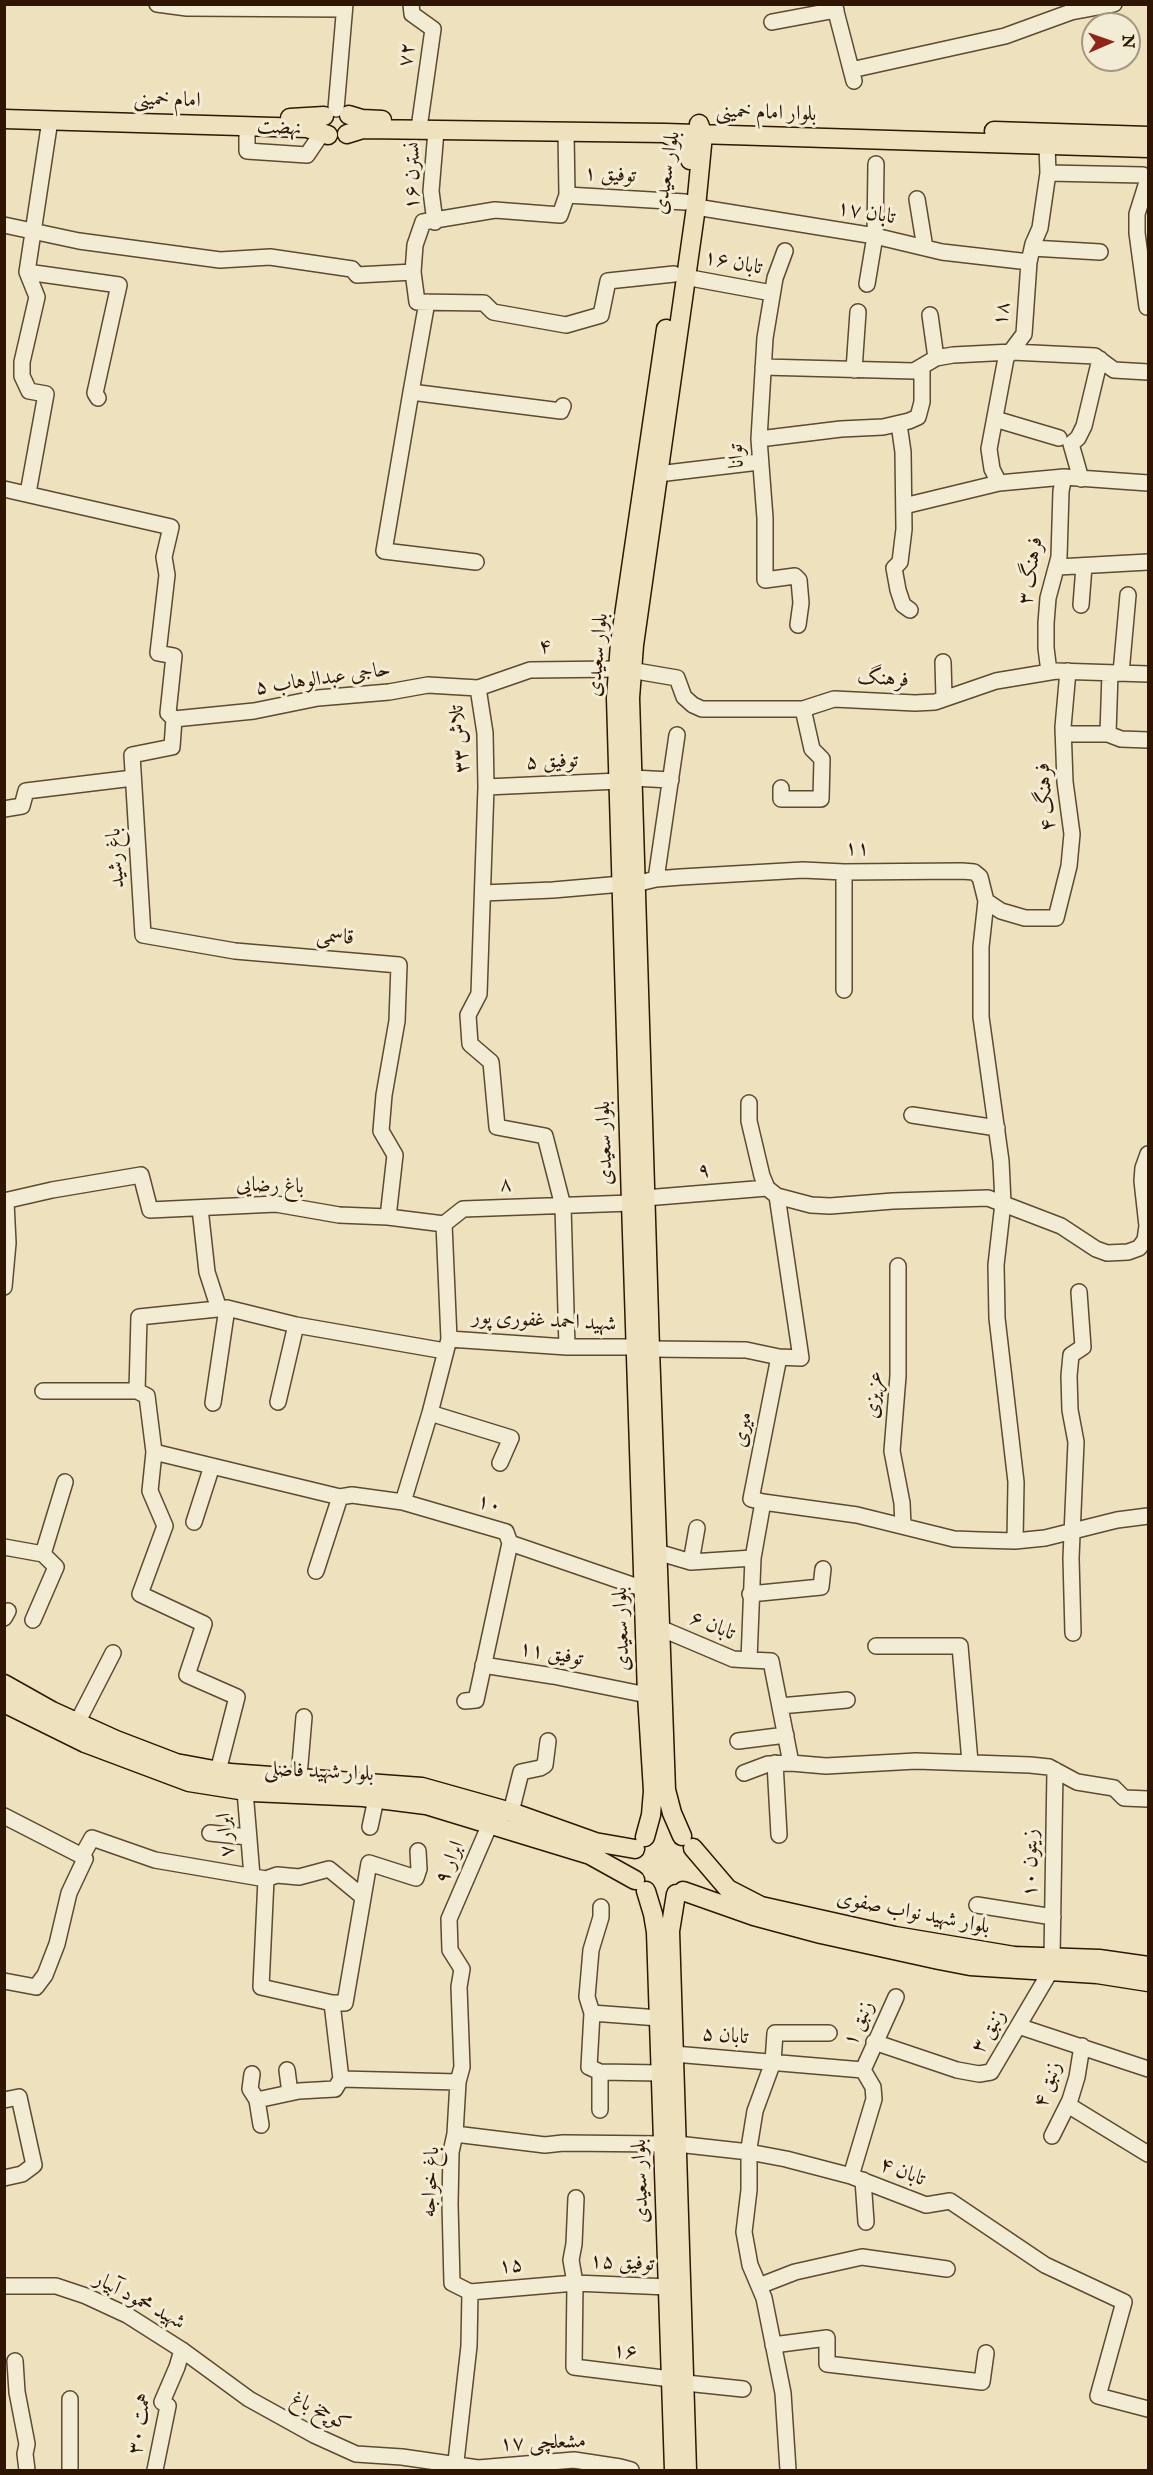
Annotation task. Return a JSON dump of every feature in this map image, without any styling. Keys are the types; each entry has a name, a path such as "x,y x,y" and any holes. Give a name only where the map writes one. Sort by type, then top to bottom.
{"main road":[{"name":"امام خمینی","path":"4,111 332,121"},
{"name":"امام خمینی","path":"4,119 308,128 332,121"},
{"name":"بلوار امام خمینی","path":"1149,136 428,126 363,129 341,137 332,121 362,119 428,126 566,132 699,131 731,135 1149,148"},
{"name":"بلوار سعیدی","path":"687,1842 672,1813 666,1790 657,1552 643,1348 625,780 624,670 691,204 699,131"},
{"path":"665,133 677,139 696,161 731,135"},
{"name":"بلوار سعیدی","path":"624,670 658,474 657,439"},
{"name":"بلوار سعیدی","path":"640,1843 651,1815 653,1791 644,1589 643,1348"},
{"name":"بلوار شهید فاضلی","path":"4,1684 77,1722 191,1774 218,1771 422,1787 511,1812 595,1842 640,1843"},
{"name":"بلوار شهید فاضلی","path":"4,1703 86,1743 245,1791 376,1799 426,1805 590,1855 640,1885"},
{"path":"667,1831 687,1842 697,1863 689,1885 680,1892 660,1897 640,1885 631,1864 640,1843 652,1833 667,1831"},
{"name":"بلوار شهید نواب صفوی","path":"687,1842 728,1889 761,1906 1013,1962"},
{"name":"بلوار سعیدی","path":"640,1885 653,1914 656,1932 660,2073 670,2144 676,2324 687,2470"},
{"name":"بلوار سعیدی","path":"676,2324 668,2287 674,2054 670,1931 680,1892"},
{"name":"بلوار شهید نواب صفوی","path":"680,1892 754,1916 873,1947 970,1966 1013,1962 1051,1964 1099,1959 1149,1966"},
{"name":"بلوار شهید نواب صفوی","path":"1051,1964 1149,1982"},
{"name":"بلوار سعیدی","path":"674,2470 679,2381"}],"street":[{"path":"157,4 188,8 345,7 332,121"},
{"name":"۷۲","path":"411,4 412,14 433,29 428,126"},
{"path":"772,22 835,7 853,75 1005,36 1071,12 1114,4"},
{"path":"28,493 46,394 29,390 22,376 21,362 37,297 27,272 50,120"},
{"name":"نهضت","path":"247,126 247,152 307,155 332,121"},
{"name":"نسترن ۱۶","path":"428,126 435,222"},
{"path":"476,562 384,550 427,302 417,302 413,272 415,245 423,222 435,222 495,210 560,216 567,195 566,132"},
{"name":"۱۸","path":"999,483 992,469 989,449 1006,358 1024,334 1030,255 1040,228 1048,173 1047,146"},
{"path":"867,284 875,236 876,164"},
{"path":"1048,173 1143,175 1148,179 1139,251 1147,307 1149,307"},
{"name":"توفیق ۱","path":"567,195 691,204"},
{"path":"917,199 925,248"},
{"name":"تابان ۱۷","path":"691,204 875,236 942,252 1030,255 1100,252"},
{"path":"4,225 79,241 220,260 270,257 352,269 357,274 413,272"},
{"name":"توانا","path":"784,251 772,293 765,338 759,462 765,518 765,580 795,576 799,580 801,603 798,625"},
{"path":"27,272 119,285 95,393 98,398"},
{"name":"تابان ۱۶","path":"427,302 484,303 493,312 566,325 601,315 608,281 680,276 772,293"},
{"path":"854,370 858,312"},
{"path":"930,315 936,358"},
{"path":"763,367 914,371 936,358 1012,352 1095,356 1114,370 1149,372"},
{"path":"1081,478 1071,444 1078,438 1084,426 1100,359"},
{"path":"759,439 899,424 918,417 922,402 922,367"},
{"path":"411,392 561,411 563,406"},
{"path":"995,419 1059,438"},
{"path":"899,424 903,452 904,506 900,562 894,568 897,590 903,605 910,610"},
{"path":"658,474 759,462"},
{"path":"904,506 999,483 1064,477 1149,483"},
{"name":"فرهنگ ۳","path":"1049,672 1046,648 1047,606 1052,581 1058,567 1061,491 1064,477"},
{"path":"4,489 171,527 164,557 167,575 158,653 174,656 168,713 174,719"},
{"path":"1058,567 1149,562"},
{"path":"1081,605 1084,566"},
{"path":"1108,734 1115,673 1128,596"},
{"path":"943,662 944,698"},
{"name":"۴","path":"478,688 530,670 624,670"},
{"name":"فرهنگ","path":"624,670 677,678 684,697 702,709 803,709 834,699 935,702 996,681 1049,672 1149,674"},
{"name":"فرهنگ ۴","path":"986,901 1001,911 1025,918 1056,918 1069,866 1072,834 1065,782 1063,734 1068,671"},
{"name":"حاجی عبدالوهاب ۵","path":"174,719 254,711 318,698 389,692 428,685 478,688"},
{"name":"تلاش ۳۳","path":"478,688 484,734 486,787 479,994 468,1015 470,1044 491,1062 497,1127 545,1136 563,1206"},
{"path":"781,788 781,799 821,799 822,759 812,749 803,709"},
{"name":"باغ رشید","path":"143,935 132,755 172,747 174,719"},
{"path":"1063,734 1108,734 1121,739 1149,740"},
{"path":"656,879 677,735"},
{"path":"4,809 22,806 26,791 133,778"},
{"name":"توفیق ۵","path":"486,787 671,780"},
{"name":"۱۱","path":"483,893 628,884 656,879 813,870 974,872 980,877 986,901"},
{"path":"844,872 844,990"},
{"path":"986,901 981,947 981,1017 1001,1161 1003,1203 996,1265 997,1318 1016,1482 1015,1541"},
{"name":"قاسمی","path":"143,935 235,951 399,965 397,1021 384,1095 381,1131 395,1155 388,1217"},
{"path":"749,1103 749,1121 762,1176 772,1192 801,1358 780,1357"},
{"path":"912,1116 997,1128"},
{"path":"1147,1220 1142,1181 1143,1168 1149,1154"},
{"name":"باغ رضایی","path":"5,1202 52,1190 141,1175 150,1210 276,1204 339,1215 388,1217"},
{"name":"۹","path":"638,1201 772,1192 811,1205 831,1206 988,1198 1061,1226 1085,1244 1107,1253 1128,1252 1139,1248 1145,1240 1147,1220"},
{"name":"۸","path":"444,1224 463,1209 638,1201"},
{"path":"4,1287 8,1243 5,1202"},
{"path":"563,1206 567,1347"},
{"path":"200,1208 207,1272 223,1309 213,1403"},
{"path":"154,1452 340,1497 352,1495 403,1502 430,1413 447,1345 444,1224 388,1217"},
{"name":"عزیزی","path":"898,1266 898,1376 892,1451 902,1503 903,1527"},
{"path":"1074,1633 1071,1558 1076,1442 1070,1410 1069,1376 1071,1355 1083,1347 1079,1292"},
{"name":"شهید احمد غفوری پور","path":"137,1391 138,1317 223,1309 296,1325 447,1345 746,1350 780,1357"},
{"path":"278,1402 296,1325"},
{"name":"میری","path":"764,1502 751,1499 780,1357"},
{"path":"43,1391 137,1391 147,1396 154,1452 150,1491 165,1526 140,1594 204,1624 187,1675 237,1697 218,1771"},
{"path":"430,1413 511,1438 500,1463"},
{"path":"194,1522 212,1466"},
{"path":"43,1554 65,1482"},
{"path":"316,1571 340,1497"},
{"name":"۱۰","path":"403,1502 506,1532 510,1543 644,1589"},
{"path":"791,1763 771,1662 749,1660 753,1558 764,1502 857,1515 954,1539 1015,1541 1045,1538 1117,1520 1149,1516"},
{"path":"691,1562 698,1528"},
{"path":"465,1701 476,1700 510,1543"},
{"path":"4,1547 43,1554 56,1567 33,1620"},
{"path":"657,1552 691,1562 753,1558"},
{"path":"750,1594 821,1587 823,1569"},
{"name":"تابان ۶","path":"660,1628 733,1659 749,1660"},
{"path":"876,1646 960,1646 970,1762"},
{"path":"77,1722 113,1653"},
{"name":"توفیق ۱۱","path":"483,1665 647,1695"},
{"path":"780,1706 847,1700"},
{"path":"299,1776 304,1717"},
{"path":"738,1741 786,1735"},
{"path":"511,1812 521,1772 545,1765 548,1741"},
{"path":"744,1773 775,1763 826,1766 916,1761 1030,1765 1049,1767 1077,1782 1113,1788 1124,1798 1149,1799"},
{"path":"775,1763 779,1835"},
{"name":"زیتون ۱۰","path":"1051,1964 1055,1770"},
{"name":"ابرار ۷","path":"245,1791 248,1837 259,1878 261,1987 332,2003"},
{"path":"370,1827 376,1799"},
{"path":"4,1816 85,1859 69,1893 57,1944 45,1975 36,1987 4,1981"},
{"name":"ابرار ۹","path":"449,1919 490,1824"},
{"path":"210,1833 248,1837"},
{"path":"82,1856 92,1838 155,1860 259,1878 277,1875 298,1877 329,1869 363,1897"},
{"path":"257,2100 290,2093 335,2089 341,2079 332,2003 345,2003 369,1863 416,1878 419,1869 418,1851"},
{"path":"977,1905 1053,1917"},
{"path":"601,1907 601,1917 591,1950 587,1974 587,1997 592,2013 589,2067 600,2072 660,2073"},
{"name":"باغ خواجه","path":"449,1919 450,1950 462,1969 459,1988 462,2067 458,2082 455,2134 451,2152 452,2283 470,2292"},
{"name":"زنبق ۳","path":"874,2042 957,2070 979,2074 991,2072 1051,1964"},
{"name":"زنبق ۱","path":"863,2070 874,2042 897,1997"},
{"path":"592,2013 658,2018"},
{"path":"1018,2026 1149,2069"},
{"path":"788,2470 787,2419 764,2298 750,2265 744,2232 749,2190 749,2152 755,2111 772,2062 776,2033 829,2033"},
{"name":"زنبق ۴","path":"1052,2136 1068,2104 1077,2077 1082,2046"},
{"name":"تابان ۵","path":"674,2054 863,2070"},
{"path":"287,2070 290,2093"},
{"path":"863,2070 873,2087 874,2099 857,2178 866,2222"},
{"path":"600,2072 600,2110"},
{"path":"252,2074 250,2090 257,2100 261,2125"},
{"path":"341,2079 458,2082"},
{"path":"4,2178 22,2174 34,2165 12,2098"},
{"path":"1068,2104 1149,2154"},
{"name":"تابان ۴","path":"455,2134 545,2145 563,2143 670,2144 749,2152 857,2178 926,2205 950,2201 1045,2265 1124,2302 1098,2396 1149,2409"},
{"path":"575,2283 571,2260 576,2198"},
{"path":"759,2286 795,2272 862,2257 946,2269"},
{"name":"توفیق ۱۵","path":"575,2283 668,2287"},
{"name":"۱۵","path":"470,2292 575,2283"},
{"name":"۱۶","path":"575,2283 574,2367 743,2390"},
{"name":"شهید محمود آبیار","path":"4,2286 56,2286 86,2296 127,2315 182,2350"},
{"path":"456,2468 469,2346 470,2292"},
{"path":"773,2345 827,2338 827,2364 982,2382 986,2353"},
{"name":"کوچخ باغ","path":"182,2350 249,2399 314,2435 356,2454 402,2457 456,2468"},
{"name":"همت ۳۰","path":"155,2470 168,2406 162,2402 182,2350"},
{"path":"15,2361 17,2392 27,2444 25,2454 27,2470"},
{"path":"70,2399 70,2470"},
{"name":"مشعلچی ۱۷","path":"456,2468 574,2460 630,2470"}]}
